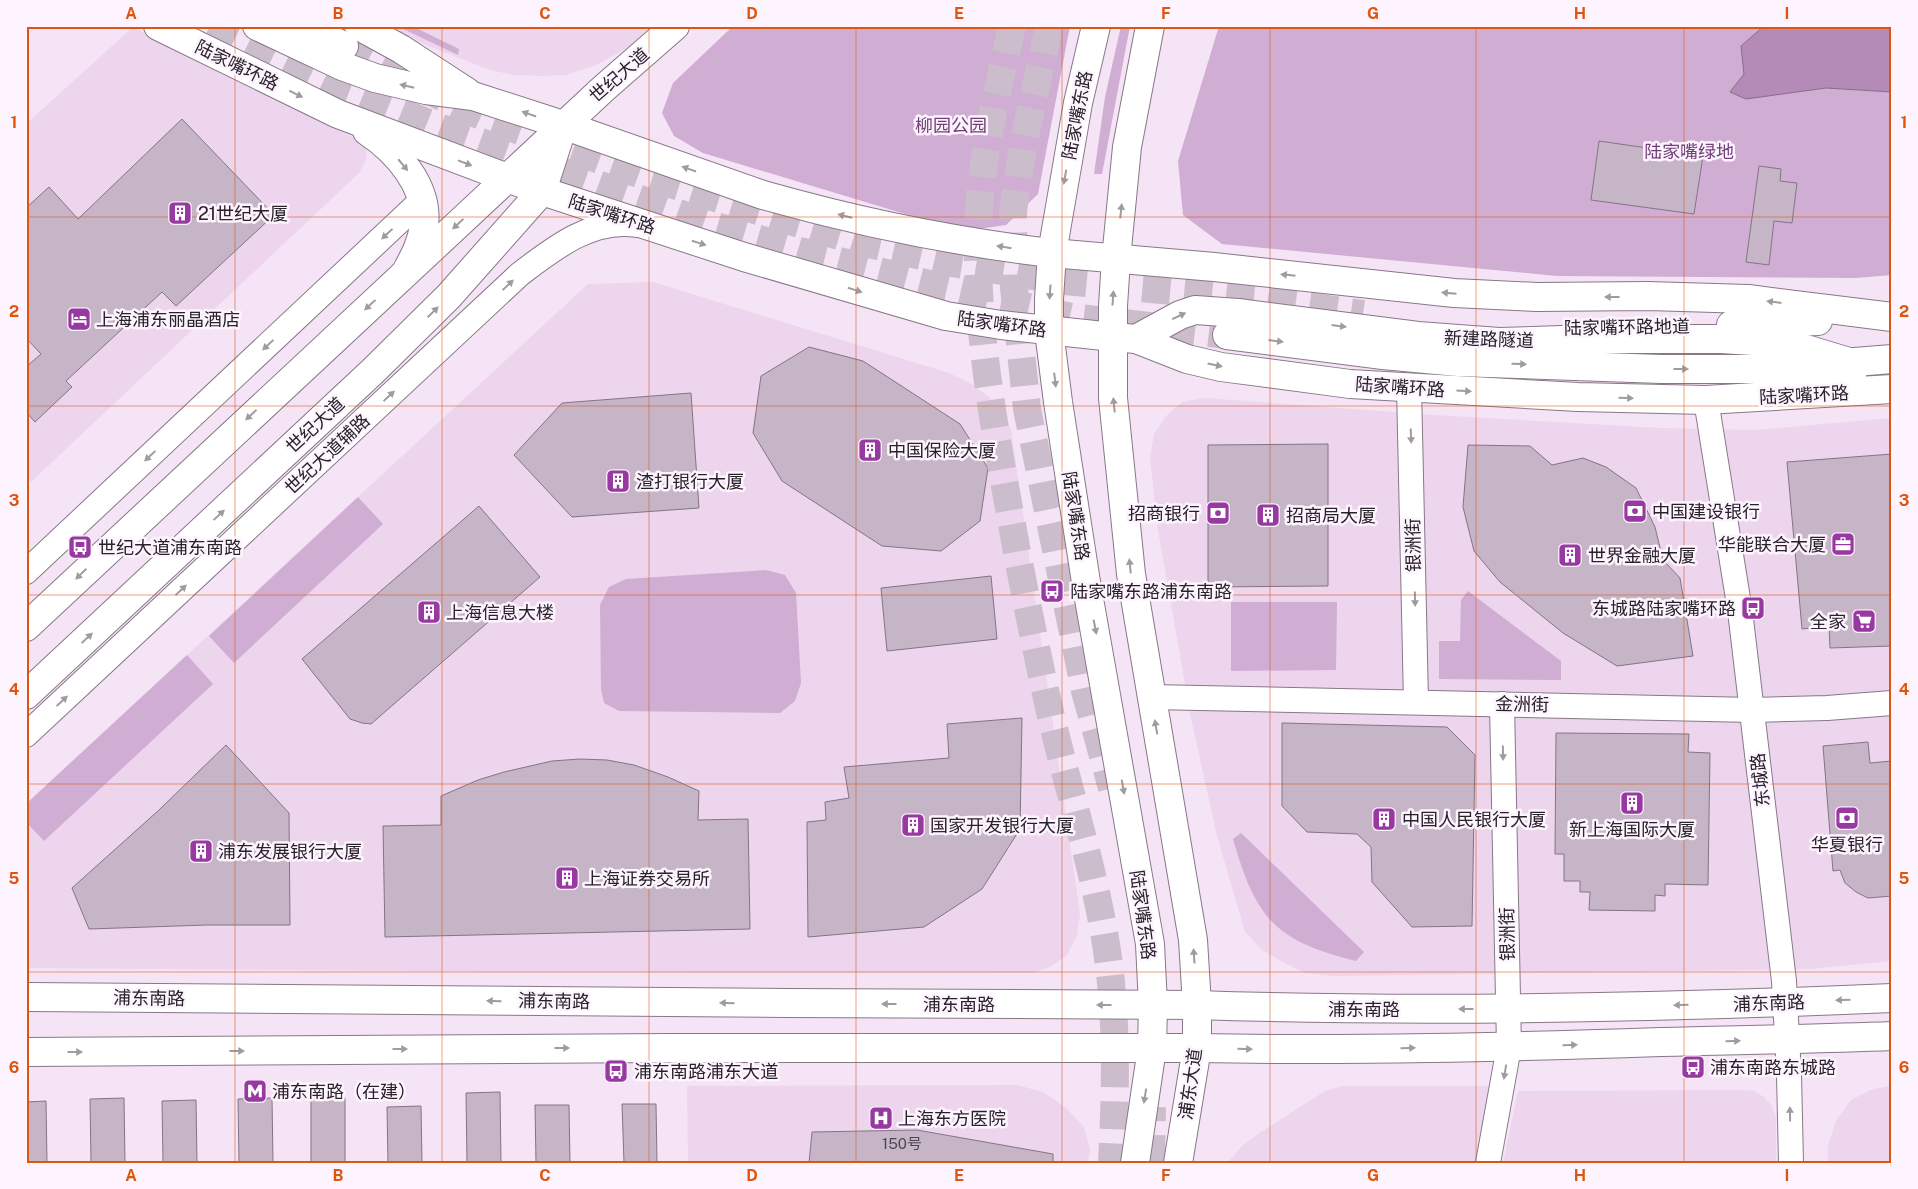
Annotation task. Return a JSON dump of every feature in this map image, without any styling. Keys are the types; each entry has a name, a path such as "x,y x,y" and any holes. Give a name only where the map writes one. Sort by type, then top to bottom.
{"main road":[{"name":"陆家嘴环路","path":"158,26 338,114 506,178 744,257 946,316 1001,326 1124,338 1187,359 1221,367 1350,384 1578,397 1706,400 1892,389"},
{"path":"257,26 342,66 375,78 426,90 473,96 754,192 794,204 896,229 1016,249 1454,293 1538,297 1648,296 1748,299 1892,317"},
{"path":"303,26 402,49 473,96"},
{"name":"世纪大道","path":"26,627 602,89 675,26"},
{"name":"陆家嘴东路","path":"1096,26 1078,103 1052,253 1049,299 1050,331 1058,402 1086,582 1150,944 1153,1005"},
{"path":"1150,26 1128,147 1116,259 1124,338 1113,398 1131,574 1193,940 1197,1005"},
{"path":"338,114 370,133 403,164 412,177 422,200 425,209 421,240 406,272"},
{"name":"世纪大道","path":"26,695 373,371 448,296 542,191 564,126"},
{"name":"新建路隧道","path":"1124,338 1195,310 1238,313 1418,336 1499,342 1593,339 1721,340 1786,343 1849,362"},
{"name":"陆家嘴环路地道","path":"1363,314 1465,324 1542,328 1712,326 1892,317"},
{"name":"陆家嘴环路","path":"1227,335 1383,355 1468,362 1661,369 1779,369 1892,378"},
{"name":"新建路隧道","path":"1779,369 1892,359"},
{"name":"浦东南路","path":"26,997 1197,1005 1509,1010 1786,1003 1892,998"},
{"path":"1135,1163 1152,1048 1153,1005"},
{"name":"浦东大道","path":"1178,1163 1196,1048 1197,1005"},
{"name":"浦东南路","path":"26,1052 690,1048 1196,1048 1301,1050 1509,1047 1892,1036"}],"street":[{"path":"26,572 422,200"},
{"name":"世纪大道辅路","path":"26,735 520,274 586,231 607,225 629,224 653,227"},
{"name":"银洲街","path":"1409,388 1416,702"},
{"name":"东城路","path":"1706,400 1740,611 1786,1003 1791,1163"},
{"name":"金洲街","path":"1151,697 1753,710 1827,708 1892,703"},
{"name":"银洲街","path":"1488,1163 1509,1047 1502,704"}],"shaded area":[{"path":"386,26 651,26 627,48 596,65 566,75 541,76 514,75 490,70 418,42"},
{"path":"1764,26 1892,26 1892,92 1826,88 1746,99 1730,92 1744,74 1741,46"},
{"path":"133,27 362,142 366,149 367,157 360,172 31,482 26,476 26,124"},
{"path":"653,282 949,373 970,383 989,397 1002,412 1011,429 1080,914 1077,936 1067,955 1050,967 1031,973 26,968 26,804 588,284"},
{"path":"1205,398 1434,415 1661,428 1755,430 1892,418 1892,961 1810,969 1333,976 1305,973 1262,950 1245,932 1217,836 1191,718 1158,530 1150,458 1154,434 1166,416 1182,402"},
{"name":"上海东方医院","path":"1017,1085 1043,1092 1066,1108 1084,1127 1090,1150 1088,1163 688,1163 687,1086"},
{"path":"1343,1086 1491,1086 1477,1163 1227,1163 1243,1145 1258,1134 1325,1091"},
{"path":"1892,1086 1892,1163 1828,1163 1828,1146 1836,1121 1851,1100 1873,1089"},
{"path":"1518,1091 1754,1091 1764,1097 1772,1106 1776,1118 1776,1163 1503,1163"}],"green space":[{"path":"397,26 412,26 459,49 458,55"},
{"name":"柳园公园","path":"733,26 1070,26 1038,194 1006,225 978,229 928,221 703,153 674,136 662,113 673,83"},
{"path":"1121,26 1130,26 1102,174 1094,174 1105,97"},
{"name":"陆家嘴绿地","path":"1219,26 1892,26 1892,275 1856,278 1557,276 1222,244 1183,215 1178,161"},
{"path":"358,497 383,524 234,663 209,636"},
{"path":"766,570 785,575 796,593 801,683 795,701 780,713 619,711 604,703 601,689 600,605 609,587 626,579"},
{"path":"1468,591 1561,661 1561,680 1439,679 1439,641 1460,641 1461,600"},
{"path":"1231,602 1337,602 1336,670 1231,671"},
{"path":"187,655 213,684 44,841 26,822 26,804"},
{"path":"1241,833 1364,952 1356,961 1306,945 1288,935 1273,922 1261,907 1251,889 1242,866 1233,839"}],"building":[{"path":"182,119 274,215 176,306 162,292 66,381 72,387 35,422 26,412 26,367 41,354 26,338 26,208 49,187 78,219"},
{"path":"1599,141 1703,156 1694,214 1591,200"},
{"path":"1759,166 1781,169 1780,181 1797,183 1792,223 1774,221 1769,265 1746,262"},
{"name":"中国保险大厦","path":"809,347 863,361 960,424 988,468 980,521 941,551 882,546 782,481 753,433 761,376"},
{"name":"渣打银行大厦","path":"691,393 699,508 572,517 514,455 562,403"},
{"name":"招商局大厦","path":"1328,444 1328,586 1208,587 1208,445"},
{"name":"世界金融大厦","path":"1468,445 1530,446 1552,465 1583,458 1606,467 1636,488 1655,527 1663,560 1680,578 1693,656 1617,666 1563,633 1500,582 1474,551 1463,507"},
{"name":"华能联合大厦","path":"1892,454 1892,646 1830,648 1829,626 1802,629 1787,462"},
{"name":"上海信息大楼","path":"479,506 540,577 371,724 350,719 302,659"},
{"path":"991,576 997,639 887,651 881,588"},
{"name":"国家开发银行大厦","path":"1022,718 1020,829 982,889 924,927 808,937 807,822 826,820 825,802 849,798 844,767 949,758 947,724"},
{"name":"中国人民银行大厦","path":"1282,723 1447,727 1475,755 1472,926 1412,927 1372,882 1371,847 1357,834 1307,832 1282,806"},
{"name":"新上海国际大厦","path":"1556,733 1689,734 1688,752 1710,753 1708,885 1665,884 1665,896 1655,895 1655,911 1589,910 1590,892 1580,892 1580,881 1564,881 1564,854 1555,854"},
{"path":"1868,742 1870,763 1892,761 1892,896 1868,898 1856,892 1845,883 1840,870 1833,871 1823,746"},
{"name":"浦东发展银行大厦","path":"226,745 289,813 290,925 207,925 89,929 72,888 159,810"},
{"name":"上海证券交易所","path":"607,760 634,765 699,791 698,820 748,819 750,929 385,937 383,826 441,825 441,796 478,780 504,772 552,761"},
{"path":"500,1092 501,1163 467,1163 466,1093"},
{"path":"124,1098 125,1163 91,1163 90,1099"},
{"path":"272,1098 273,1163 239,1163 238,1099"},
{"path":"345,1098 345,1163 311,1163 311,1099"},
{"path":"196,1100 197,1163 163,1163 162,1101"},
{"path":"46,1101 47,1163 26,1163 26,1102"},
{"path":"622,1104 656,1104 657,1163 624,1163"},
{"path":"535,1105 569,1105 570,1163 536,1163"},
{"path":"421,1106 422,1163 388,1163 387,1107"},
{"path":"917,1130 1053,1154 1053,1163 809,1163 812,1132"}],"tunnel":[{"path":"210,26 325,82 436,126 712,225 800,251 941,287 1071,317 1227,335"},
{"path":"1012,26 992,117 981,186 978,246 981,321 996,434 1028,610 1058,746 1101,914 1107,949 1115,1050 1112,1163"},
{"path":"1049,26 1024,141 1013,211 1014,288 1027,409 1085,691 1112,788"},
{"path":"344,46 459,106 490,120 644,176 855,241 952,263 1064,281 1258,299 1363,314"},
{"path":"1151,1163 1152,1107"}],"place":[{"name":"21世纪大厦","path":"180,213"},
{"name":"上海浦东丽晶酒店","path":"79,319"},
{"name":"中国保险大厦","path":"870,450"},
{"name":"渣打银行大厦","path":"618,481"},
{"name":"中国建设银行","path":"1635,511"},
{"name":"招商银行","path":"1218,513"},
{"name":"招商局大厦","path":"1268,515"},
{"name":"华能联合大厦","path":"1843,544"},
{"name":"世纪大道浦东南路","path":"80,547"},
{"name":"世界金融大厦","path":"1570,555"},
{"name":"陆家嘴东路浦东南路","path":"1052,591"},
{"name":"东城路陆家嘴环路","path":"1753,608"},
{"name":"上海信息大楼","path":"429,612"},
{"name":"全家","path":"1864,621"},
{"name":"新上海国际大厦","path":"1632,803"},
{"name":"华夏银行","path":"1847,818"},
{"name":"中国人民银行大厦","path":"1384,819"},
{"name":"国家开发银行大厦","path":"913,825"},
{"name":"浦东发展银行大厦","path":"201,851"},
{"name":"上海证券交易所","path":"567,878"},
{"name":"浦东南路东城路","path":"1693,1067"},
{"name":"浦东南路浦东大道","path":"616,1071"},
{"name":"浦东南路（在建）","path":"255,1091"},
{"name":"上海东方医院","path":"881,1118"}]}
